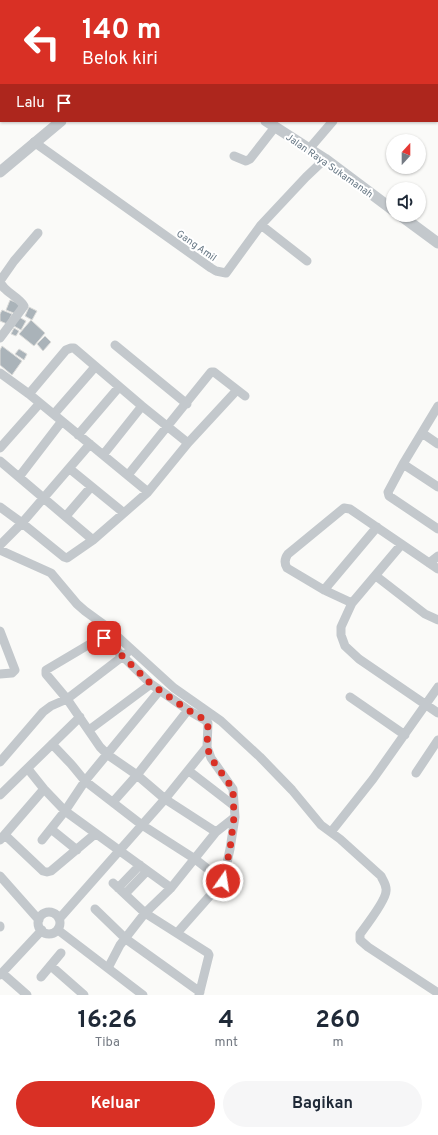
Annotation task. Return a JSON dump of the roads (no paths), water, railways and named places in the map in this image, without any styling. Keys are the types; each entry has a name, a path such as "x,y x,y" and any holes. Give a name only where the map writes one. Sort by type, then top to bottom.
{"street":[{"path":"2,169 60,122"},
{"path":"309,149 332,122"},
{"path":"234,156 242,160 248,160 271,124"},
{"name":"Jalan Raya Sukamanah","path":"271,124 325,159 386,205"},
{"name":"Gang Amil","path":"34,142 216,271 226,273 261,224 325,159"},
{"path":"410,222 438,243"},
{"path":"261,224 307,261"},
{"path":"0,338 24,306 18,298 1,285 0,281 14,261 38,233"},
{"path":"115,345 187,404"},
{"path":"29,394 66,350 69,348 74,348 188,443"},
{"path":"54,414 95,367"},
{"path":"0,507 66,558 93,540 148,492 188,443 241,393 214,372 211,372 187,404 128,475"},
{"path":"0,385 3,375 54,414 148,492"},
{"path":"78,435 119,387"},
{"path":"0,448 40,403"},
{"path":"103,455 142,406"},
{"path":"438,406 388,492 389,496 438,529"},
{"path":"19,477 62,421"},
{"path":"422,433 438,444"},
{"path":"0,545 22,523 90,444"},
{"path":"0,461 93,540"},
{"path":"403,464 438,487"},
{"path":"70,469 124,513"},
{"path":"66,516 91,487"},
{"path":"352,603 324,590 287,568 285,561 288,554 345,507 438,569"},
{"path":"324,590 377,527"},
{"path":"401,545 352,603 341,627 341,635 345,646 359,658 438,713"},
{"path":"0,550 51,573 77,604 85,611 107,627 174,688 221,721 292,790 321,824 380,876 385,884 387,892 374,915 360,934 360,940 368,947 435,991 438,981"},
{"path":"429,563 438,556"},
{"path":"376,576 424,614 438,620"},
{"path":"0,632 15,670 12,674 0,674"},
{"path":"177,933 223,881 230,849 234,817 233,789 211,758 207,747 208,723 151,684 104,638 101,638 46,670 46,674 67,699 100,747 108,755 137,775 165,799 216,832"},
{"path":"0,762 43,712 51,706 67,699 123,657 131,649"},
{"path":"89,730 151,684"},
{"path":"331,832 373,780 427,705 438,687"},
{"path":"42,840 65,811 85,781 108,755 160,690"},
{"path":"350,697 405,735"},
{"path":"113,802 137,775 188,710"},
{"path":"0,795 80,717"},
{"path":"416,773 438,740"},
{"path":"52,744 85,781 142,825 195,859 223,881"},
{"path":"59,919 165,799 207,747"},
{"path":"28,769 44,789 65,811 171,888"},
{"path":"189,771 233,805"},
{"path":"44,789 2,837 45,872 50,872 95,834"},
{"path":"108,968 116,952 145,913 171,888 216,832 234,817"},
{"path":"51,829 77,850"},
{"path":"95,909 126,939 200,994 209,955 208,953 145,913 118,888 144,868"},
{"path":"0,876 39,920"},
{"path":"49,912 53,913 59,919 60,925 58,930 54,933 45,933 38,924 39,920 44,914 49,912"},
{"path":"27,995 1,974 42,930"},
{"path":"58,930 108,968 129,992 143,995"},
{"path":"41,977 61,954"},
{"path":"51,966 84,995"}]}
